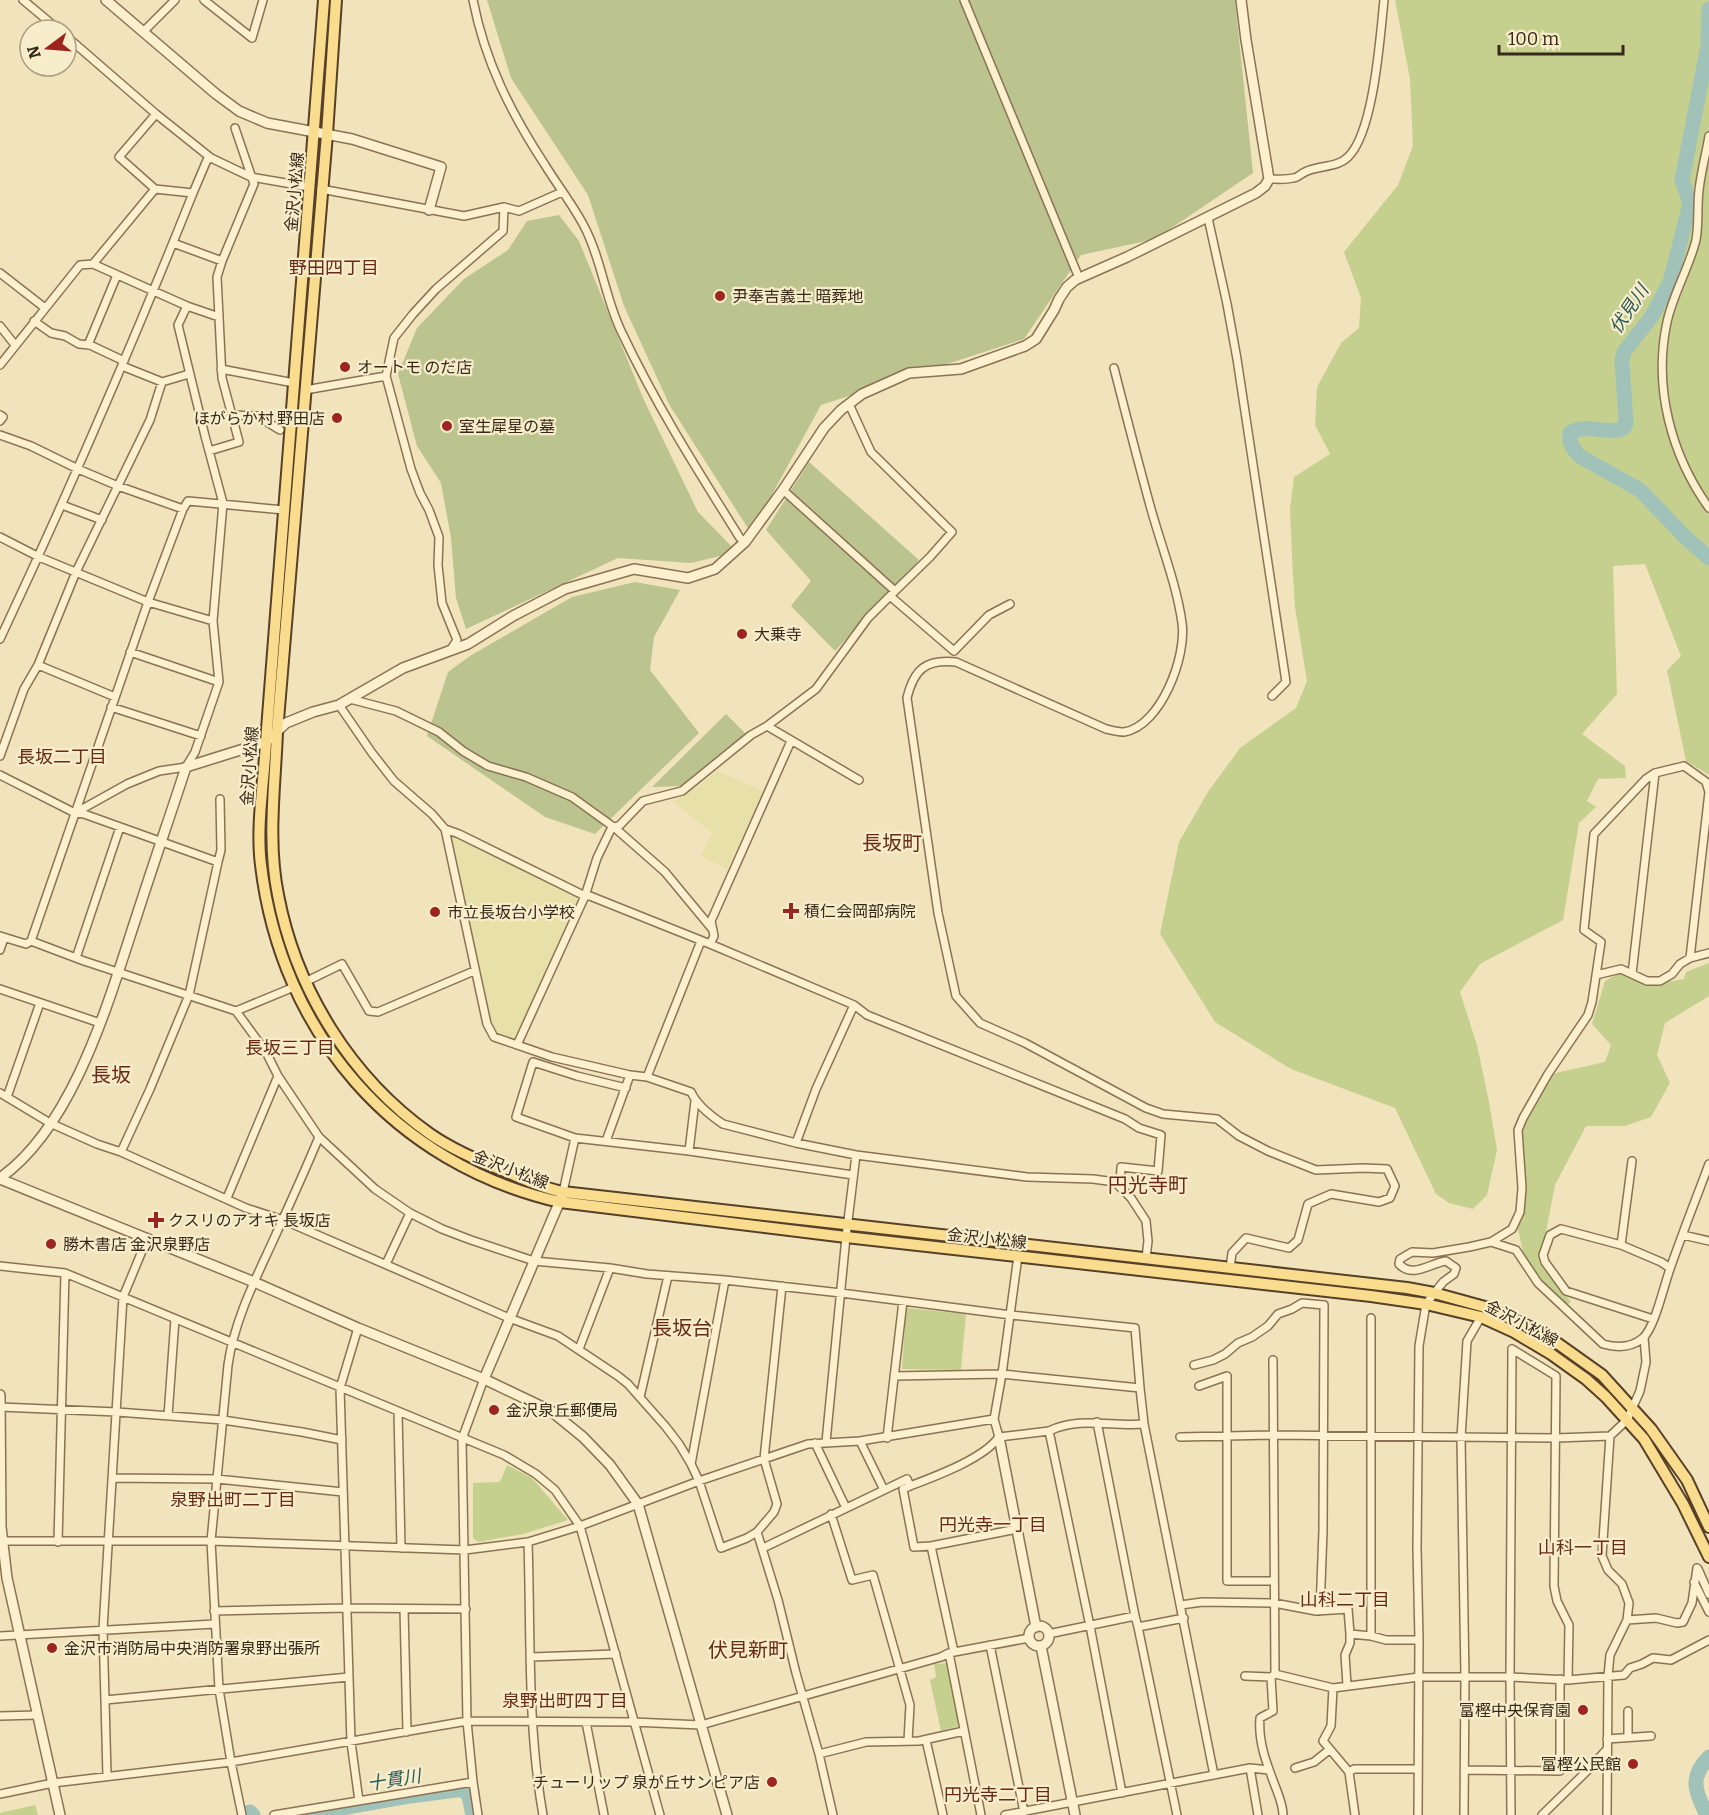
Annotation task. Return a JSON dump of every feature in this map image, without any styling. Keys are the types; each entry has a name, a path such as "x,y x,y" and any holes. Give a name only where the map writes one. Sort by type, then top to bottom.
{"main road":[{"name":"金沢小松線","path":"324,0 266,742 260,864 280,951 294,987 330,1050 352,1079 392,1119 445,1158 477,1174 534,1197 561,1197 848,1224 1146,1258 1434,1293 1485,1307 1543,1333 1602,1375 1651,1429 1687,1480 1709,1527"},
{"name":"金沢小松線","path":"336,0 277,732 272,852 277,893 285,928 305,982 322,1016 368,1078 431,1135 478,1160 548,1189 561,1197 846,1237 1371,1296 1426,1304 1481,1317 1514,1332 1551,1354 1606,1397 1644,1439 1683,1504 1709,1557"}],"street":[{"path":"23,0 45,18"},
{"path":"106,0 239,111 267,123 352,139 441,167 429,210"},
{"path":"143,32 175,0"},
{"path":"204,0 252,38 263,0"},
{"path":"473,0 488,60 505,99 583,224 594,246 611,307 621,332 662,411 740,538 746,542"},
{"path":"964,0 1079,278"},
{"path":"75,813 127,784 159,771 186,767 266,742 291,721 339,705 403,668 468,644 513,616 565,589 634,569 688,578 715,569 746,542 824,428 862,394 909,373 961,369 1025,346 1036,339 1067,287 1079,278 1256,193 1265,186 1269,179 1241,0"},
{"path":"1269,179 1295,178 1305,172 1340,162 1349,157 1360,141 1372,92 1384,0"},
{"path":"78,46 211,159 251,177 309,187"},
{"path":"156,114 119,157 154,189 193,193"},
{"path":"209,451 239,442 222,378 217,277 254,184 235,128"},
{"path":"1709,136 1700,175 1696,239 1667,321 1663,362 1666,409 1671,432 1686,468 1709,508"},
{"path":"0,639 3,625 39,557 78,469 207,160 211,159"},
{"path":"93,264 154,189"},
{"path":"321,189 464,216 504,207 519,211 562,192"},
{"path":"450,651 457,640 442,603 438,565 439,537 411,469 386,376 394,338 436,289 503,231 504,207"},
{"path":"1208,218 1237,359 1286,682 1272,696"},
{"path":"173,243 222,261"},
{"path":"0,365 80,265 93,264 188,306 219,317"},
{"path":"0,273 45,308"},
{"path":"88,345 117,275"},
{"path":"0,1178 13,1169 50,1124 77,1080 100,1023 186,767 195,752 219,682 213,621 223,503 178,325 188,306"},
{"path":"34,321 51,333 65,336 79,344 88,345 162,382 189,374"},
{"path":"0,326 15,345"},
{"path":"1114,368 1182,624 1182,645 1167,692 1151,716 1139,726 1123,732 1106,729 1074,716 956,662 934,662 921,669 911,681 907,698 938,913 947,959 956,996 980,1023 1025,1043 1146,1108 1163,1114 1217,1119 1239,1137 1316,1170 1387,1169 1395,1186 1390,1198 1379,1202 1331,1194 1308,1204 1298,1240 1289,1248 1246,1238 1232,1253 1230,1268"},
{"path":"221,369 294,383"},
{"path":"305,390 386,376"},
{"path":"0,756 24,689 38,665 76,573 150,420 162,382"},
{"path":"517,1045 585,896 597,858 611,829 620,825 643,801 682,791 752,735 816,689 868,618 930,557 951,532 871,452 849,404"},
{"path":"0,415 3,417 0,421"},
{"path":"232,415 257,416 279,430"},
{"path":"0,435 31,446 118,486 183,509"},
{"path":"783,490 954,651 989,615 1010,604"},
{"path":"0,950 2,937 26,944 31,941 130,652 188,501 284,510"},
{"path":"62,505 102,520"},
{"path":"0,537 39,557 148,602 213,621"},
{"path":"130,652 219,682"},
{"path":"38,665 115,697"},
{"path":"350,699 396,711 439,732 463,751 488,766 526,777 572,797 615,828 665,872 713,930"},
{"path":"339,705 394,781 446,829 585,896 710,944 854,1005 867,1016 1161,1135 1158,1171 1121,1167 1120,1186"},
{"path":"111,707 201,736"},
{"path":"767,726 859,780"},
{"path":"710,944 714,936 711,921 791,741"},
{"path":"1418,1815 1419,1346 1426,1304 1443,1282 1454,1274 1456,1268 1446,1261 1408,1271 1399,1264 1400,1259 1412,1252 1449,1251 1491,1242 1512,1229 1520,1212 1522,1188 1518,1130 1522,1118 1548,1074 1588,1015 1592,1002 1601,942 1584,930 1594,834 1646,779 1655,773 1684,766 1707,783 1709,792 1690,958"},
{"path":"1632,974 1655,773"},
{"path":"0,775 75,813 218,862"},
{"path":"121,1152 189,995 221,850 220,799"},
{"path":"76,958 120,827"},
{"path":"446,829 474,971 487,1024 494,1037 552,1058 647,1077 691,1092 695,1101 723,1124 796,1143 856,1155 1027,1177 1115,1182 1131,1198 1146,1221 1148,1241 1146,1258"},
{"path":"31,941 236,1011 266,1052 278,1076 319,1137 375,1189 410,1213 441,1229 534,1261 782,1286 1135,1328 1144,1424 1215,1775"},
{"path":"647,1077 701,941"},
{"path":"1596,975 1621,969 1647,981 1659,981 1672,974 1680,964 1690,958 1709,953"},
{"path":"305,982 342,964 369,1011 378,1012 474,971"},
{"path":"236,1011 294,987"},
{"path":"0,989 100,1023"},
{"path":"7,1097 40,1003"},
{"path":"796,1143 816,1089 854,1005"},
{"path":"626,1088 533,1062 516,1117 574,1138 689,1151 853,1175"},
{"path":"606,1141 630,1075"},
{"path":"227,1198 278,1076"},
{"path":"0,1093 50,1124 121,1152 246,1208 283,1220 509,1318 558,1336 579,1349 628,1384 680,1444 699,1481 721,1548 757,1532 774,1512 777,1504 764,1459 782,1286"},
{"path":"689,1151 695,1101"},
{"path":"242,1815 219,1689 212,1541 231,1343 254,1282 319,1137"},
{"path":"478,1815 467,1721 462,1439 484,1378 561,1197 574,1138"},
{"path":"826,1442 856,1155"},
{"path":"1621,1245 1632,1161"},
{"path":"1180,1437 1610,1436 1627,1420 1640,1391 1646,1362 1644,1337 1653,1319 1709,1164"},
{"path":"0,1178 254,1282 358,1328 484,1378 551,1411 583,1437 610,1466 638,1504 726,1815"},
{"path":"386,1264 410,1213"},
{"path":"1653,1319 1566,1291 1545,1262 1543,1255 1550,1235 1561,1229 1621,1245 1670,1268"},
{"path":"1683,1235 1709,1241"},
{"path":"107,1776 103,1629 123,1297 147,1239"},
{"path":"1491,1242 1516,1250 1538,1283 1603,1344 1614,1347 1630,1345 1644,1337"},
{"path":"1018,1256 994,1419 1036,1627"},
{"path":"0,1266 65,1273 504,1455 536,1474 555,1490 580,1526 660,1815"},
{"path":"579,1349 610,1268"},
{"path":"58,1542 65,1273"},
{"path":"640,1397 668,1276"},
{"path":"691,1464 725,1280"},
{"path":"887,1438 903,1301"},
{"path":"1194,1365 1225,1354 1238,1343 1268,1326 1278,1314 1302,1304 1324,1305 1320,1611"},
{"path":"1464,1815 1465,1677 1461,1438 1467,1341 1481,1317"},
{"path":"1371,1318 1371,1636"},
{"path":"168,1416 175,1319"},
{"path":"358,1328 340,1388 351,1742 358,1801"},
{"path":"1465,1770 1511,1770 1560,1771 1569,1625 1557,1601 1554,1586 1556,1376 1512,1349 1510,1677 1511,1770 1511,1815"},
{"path":"1273,1360 1275,1435 1273,1711 1260,1718 1259,1734 1283,1808 1283,1815"},
{"path":"894,1376 1002,1374 1140,1388"},
{"path":"1199,1386 1227,1376 1227,1581 1274,1581"},
{"path":"0,1395 1,1527 7,1578 60,1815"},
{"path":"0,1407 223,1419 342,1440"},
{"path":"398,1412 401,1548"},
{"path":"2,1541 212,1541 465,1550 528,1542 580,1526 699,1481 808,1444 887,1438 994,1419"},
{"path":"1017,1529 931,1546 914,1547 903,1489 941,1474 992,1447 999,1437 1048,1431 1060,1425 1086,1422 1144,1424"},
{"path":"1097,1422 1177,1815"},
{"path":"1048,1431 1090,1626 1122,1793"},
{"path":"1607,1815 1610,1655 1627,1620 1629,1603 1622,1584 1608,1570 1602,1556 1610,1436"},
{"path":"860,1441 884,1490"},
{"path":"815,1443 846,1508"},
{"path":"112,1478 217,1479 343,1492"},
{"path":"763,1548 907,1479 910,1486"},
{"path":"831,1515 852,1580 873,1575 910,1705 908,1741"},
{"path":"757,1532 819,1754 833,1815"},
{"path":"528,1542 533,1722 537,1785 543,1815"},
{"path":"931,1546 981,1815"},
{"path":"1627,1620 1656,1618 1677,1623 1683,1622 1692,1604 1697,1568 1709,1594"},
{"path":"1694,1582 1709,1612"},
{"path":"1181,1605 1202,1602 1274,1603 1320,1611 1348,1609 1350,1643 1345,1655 1347,1685"},
{"path":"214,1611 346,1608 466,1609"},
{"path":"404,1609 407,1732"},
{"path":"1048,1634 1135,1616"},
{"path":"1138,1627 1184,1618"},
{"path":"0,1636 215,1624"},
{"path":"1036,1627 1045,1629 1048,1634 1048,1640 1041,1646 1032,1644 1029,1638 1031,1630 1036,1627"},
{"path":"1350,1634 1386,1640 1419,1640"},
{"path":"0,1794 53,1783 231,1762 467,1721 633,1722 701,1725 900,1669 951,1652 1029,1638"},
{"path":"1245,1676 1273,1675 1333,1688 1419,1677 1564,1679 1624,1675 1630,1668 1642,1665 1653,1658 1671,1660 1709,1640"},
{"path":"990,1645 1024,1812"},
{"path":"1041,1646 1075,1815"},
{"path":"531,1656 616,1654"},
{"path":"105,1700 349,1677"},
{"path":"1333,1688 1331,1726 1323,1741 1349,1773 1355,1815"},
{"path":"1628,1712 1628,1737"},
{"path":"0,1716 38,1715"},
{"path":"586,1722 604,1815"},
{"path":"819,1754 866,1742 926,1740 964,1731"},
{"path":"1607,1739 1651,1736"},
{"path":"926,1740 943,1815"},
{"path":"1542,1815 1607,1748"},
{"path":"1295,1768 1314,1762 1329,1750"},
{"path":"1005,1815 1250,1768 1269,1770"},
{"path":"1250,1768 1258,1815"},
{"path":"1349,1773 1354,1769 1418,1769"},
{"path":"274,1815 473,1782"}],"shaded area":[{"path":"717,771 763,791 727,869 701,856 712,833 673,801 693,790"},
{"path":"445,829 590,896 517,1045 487,1024"}],"green space":[{"path":"487,0 1235,0 1253,173 1155,239 1081,255 1024,339 821,405 751,533 670,406 624,306 588,195 511,78"},
{"path":"1395,0 1709,0 1709,775 1686,761 1667,670 1681,656 1645,564 1613,566 1617,694 1582,734 1625,766 1626,778 1598,779 1587,801 1596,807 1579,823 1563,920 1480,964 1460,992 1477,1045 1497,1150 1487,1195 1473,1209 1449,1203 1436,1194 1395,1108 1291,1069 1215,1022 1160,934 1179,842 1208,792 1240,748 1296,708 1307,681 1295,607 1293,577 1290,509 1294,477 1330,454 1315,425 1317,387 1341,343 1359,328 1361,298 1344,252 1398,185 1413,146 1410,79"},
{"path":"559,215 579,241 643,398 698,512 737,552 691,563 618,558 466,629 456,598 451,538 441,483 417,446 398,374 417,328 464,279 508,250 527,221"},
{"path":"809,462 919,560 835,651 791,606 811,581 766,530"},
{"path":"635,582 680,590 654,637 650,670 699,733 595,834 545,817 427,736 448,672 470,656 572,597"},
{"path":"726,714 746,734 682,786 652,787"},
{"path":"1709,963 1709,996 1665,1023 1657,1055 1670,1083 1651,1117 1625,1126 1586,1126 1555,1185 1540,1263 1571,1302 1567,1305 1539,1280 1523,1252 1518,1229 1526,1200 1520,1130 1551,1074 1605,1062 1611,1045 1592,1024 1605,981 1621,972 1647,985 1684,979 1686,972"},
{"path":"906,1308 966,1314 961,1370 902,1369"},
{"path":"507,1465 532,1478 568,1520 523,1534 478,1542 473,1538 473,1483 500,1482"},
{"path":"947,1663 959,1726 941,1731 930,1680 936,1677 934,1664"},
{"path":"35,1805 38,1815 0,1815 0,1813"}],"waterway":[{"name":"伏見川","path":"1709,9 1708,46 1682,180 1690,203 1670,282 1652,316 1624,352 1622,360 1626,423 1624,428 1617,430 1583,429 1570,433 1572,446 1581,457 1640,490 1685,537 1709,558"},
{"name":"伏見川","path":"1707,1815 1699,1799 1696,1778 1709,1757"},
{"name":"十貫川","path":"303,1815 463,1789 469,1796 473,1815"},
{"name":"十貫川","path":"250,1812 253,1815"}],"place":[{"name":"尹奉吉義士 暗葬地","path":"720,296"},
{"name":"オートモ のだ店","path":"345,367"},
{"name":"ほがらか村 野田店","path":"337,418"},
{"name":"室生犀星の墓","path":"447,426"},
{"name":"大乗寺","path":"742,634"},
{"name":"積仁会岡部病院","path":"791,911"},
{"name":"市立長坂台小学校","path":"435,912"},
{"name":"クスリのアオキ 長坂店","path":"156,1220"},
{"name":"勝木書店 金沢泉野店","path":"51,1244"},
{"name":"金沢泉丘郵便局","path":"494,1410"},
{"name":"金沢市消防局中央消防署泉野出張所","path":"52,1648"},
{"name":"富樫中央保育園","path":"1583,1710"},
{"name":"富樫公民館","path":"1633,1764"},
{"name":"チューリップ 泉が丘サンピア店","path":"772,1782"}],"district":[{"name":"野田四丁目","path":"334,268"},
{"name":"長坂二丁目","path":"62,757"},
{"name":"長坂町","path":"892,843"},
{"name":"長坂三丁目","path":"290,1048"},
{"name":"長坂","path":"111,1075"},
{"name":"円光寺町","path":"1148,1185"},
{"name":"長坂台","path":"682,1328"},
{"name":"泉野出町二丁目","path":"233,1500"},
{"name":"円光寺一丁目","path":"993,1525"},
{"name":"山科一丁目","path":"1583,1548"},
{"name":"山科二丁目","path":"1345,1600"},
{"name":"伏見新町","path":"748,1650"},
{"name":"泉野出町四丁目","path":"565,1701"},
{"name":"円光寺二丁目","path":"998,1795"}]}
